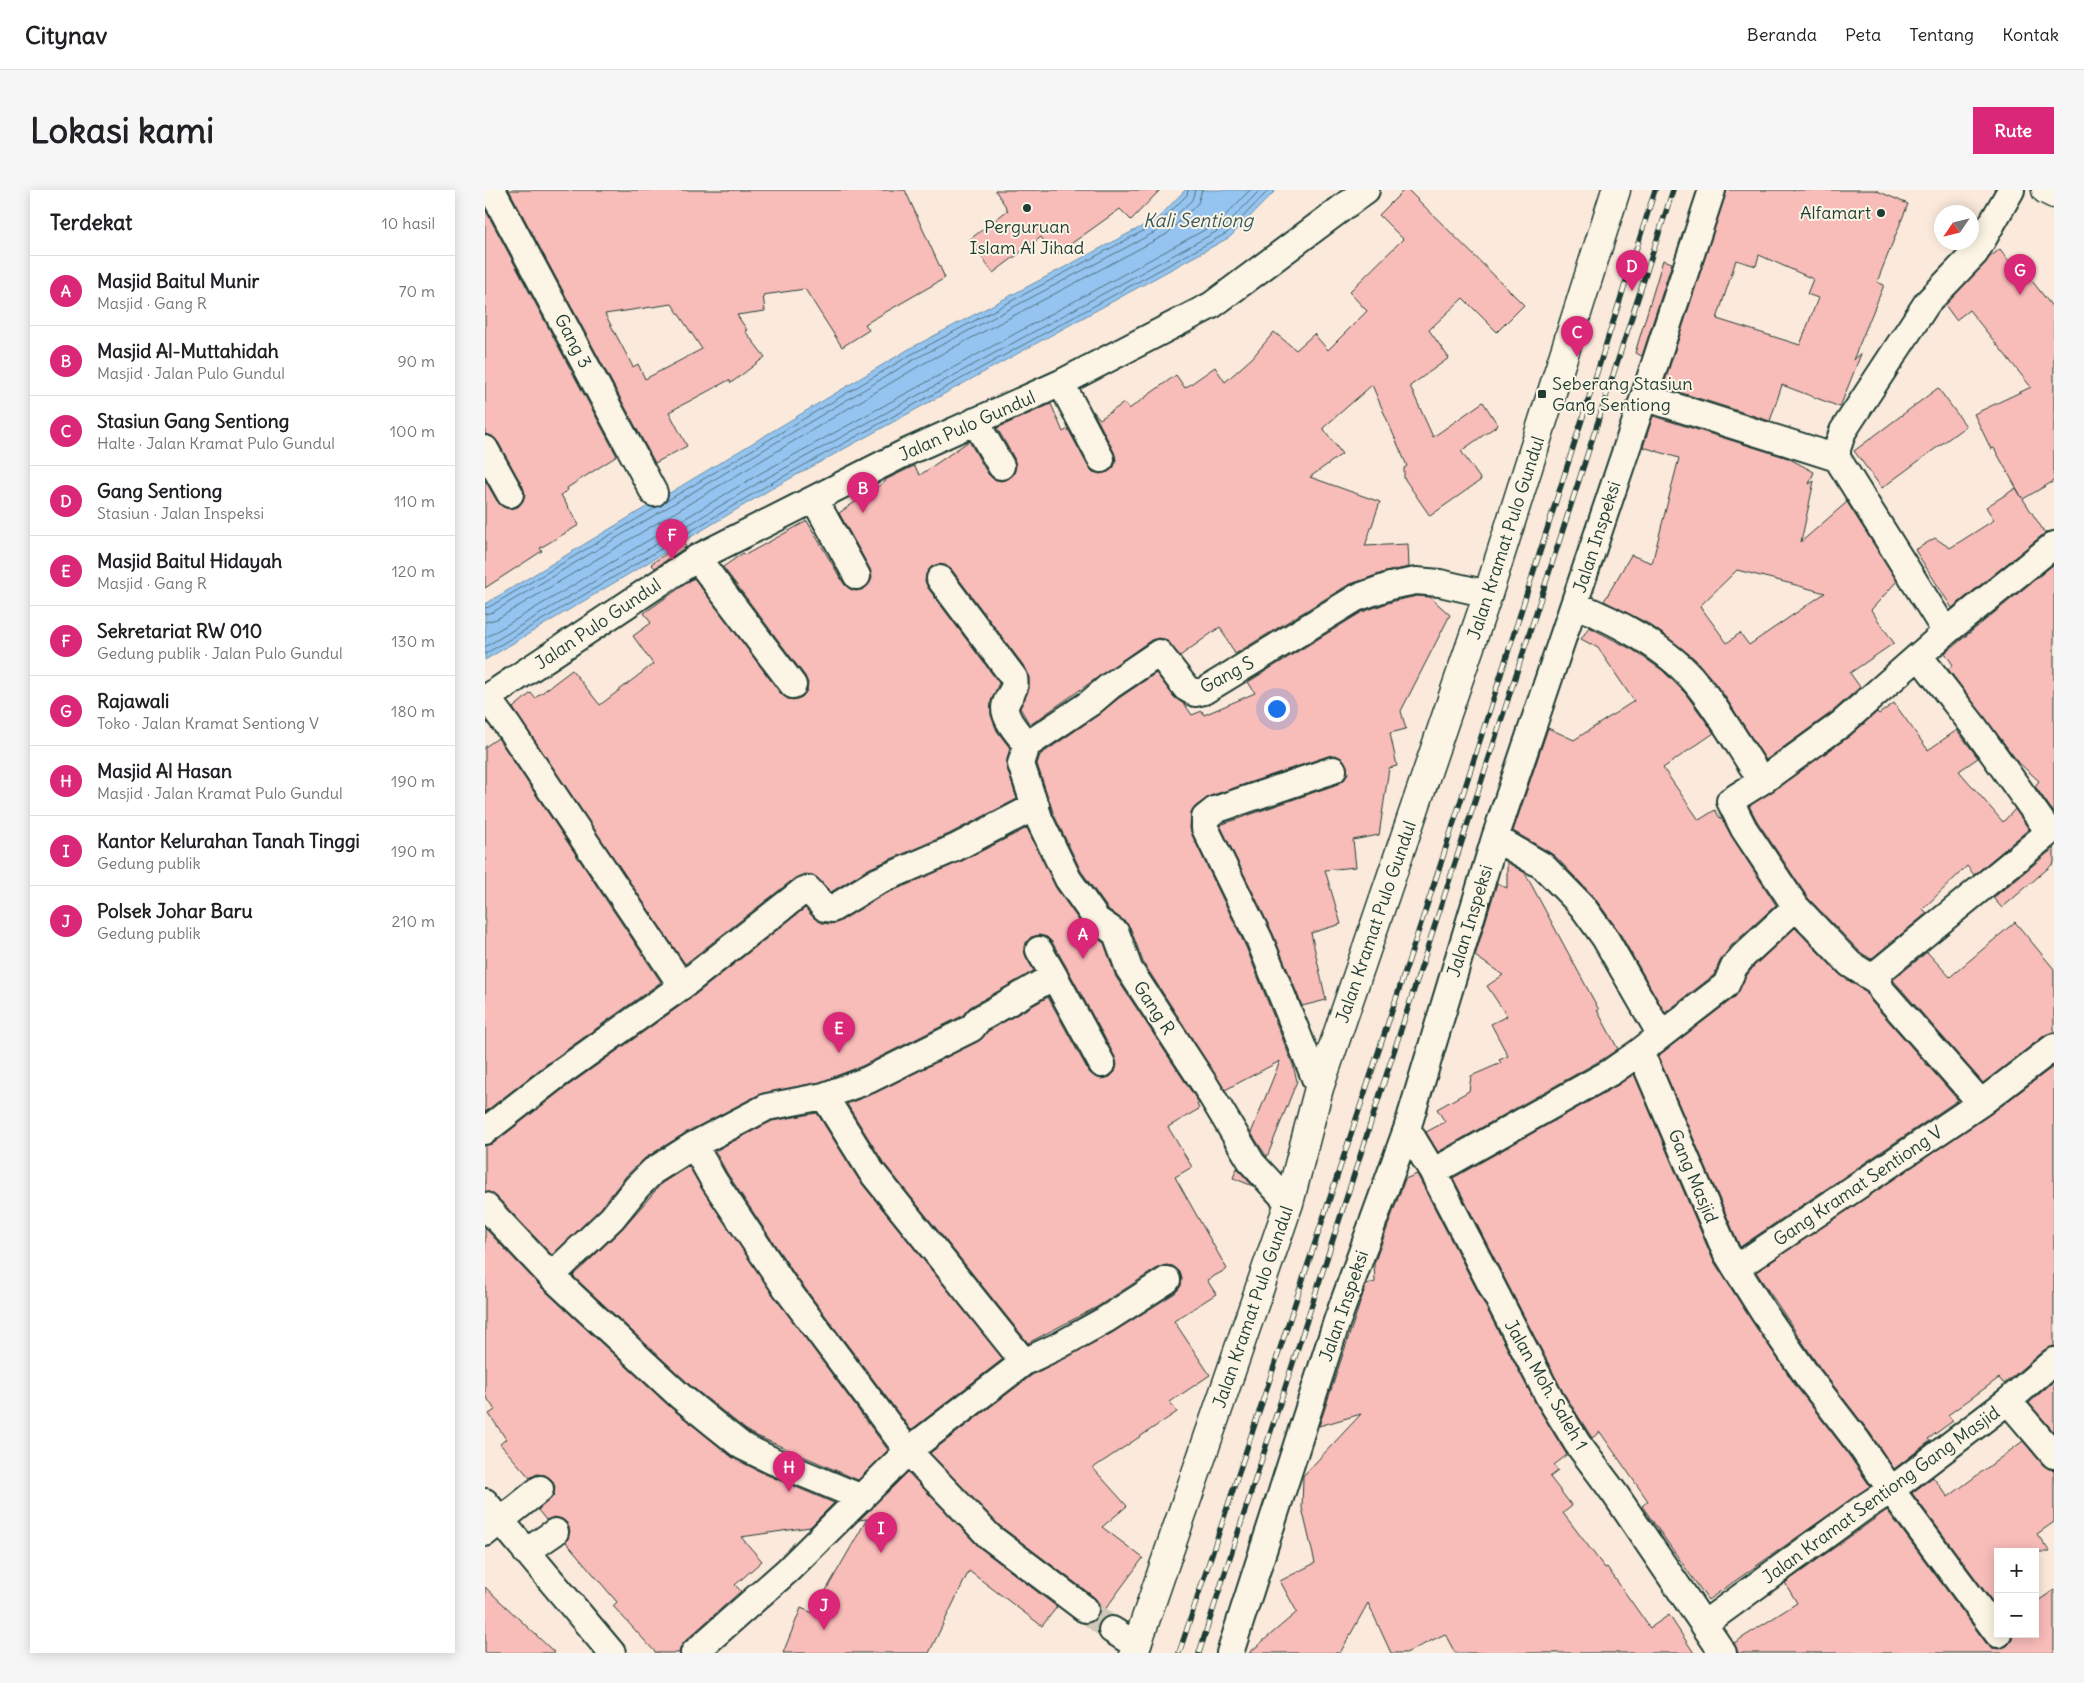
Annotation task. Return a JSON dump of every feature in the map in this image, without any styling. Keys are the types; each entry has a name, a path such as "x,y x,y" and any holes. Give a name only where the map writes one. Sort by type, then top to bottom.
{"street":[{"name":"Gang 3","path":"492,190 654,493"},
{"name":"Jalan Pulo Gundul","path":"486,699 697,558 905,453 1061,383 1212,305 1366,190"},
{"name":"Jalan Kramat Pulo Gundul","path":"1135,1649 1289,1203 1319,1088 1488,594 1617,190"},
{"name":"Jalan Inspeksi","path":"1229,1653 1337,1321 1407,1130 1495,838 1575,605 1712,190"},
{"path":"1946,632 1837,458 1837,449 1843,431 1927,303 1975,253 2011,190"},
{"path":"2046,190 2054,194"},
{"path":"1061,383 1101,459"},
{"path":"1644,397 1837,458"},
{"path":"975,421 1001,466"},
{"path":"485,449 510,494"},
{"path":"814,499 857,576"},
{"path":"1981,1103 1882,991 1877,981 1850,964 1796,907 1730,804 1732,799 1765,779 1841,724 1946,632 2054,545"},
{"path":"697,558 793,684"},
{"path":"485,1131 553,1078 682,986 804,890 808,889 812,892 825,908 832,909 877,882 955,848 1036,806 1021,764 1027,745 1008,718 1005,707 1015,685 1014,678 940,579"},
{"name":"Gang S","path":"1027,745 1090,703 1118,680 1159,653 1186,688 1195,694 1204,691 1356,598 1390,586 1416,580 1440,583 1488,594"},
{"path":"1575,605 1592,611 1667,654 1696,682 1756,772 1765,779"},
{"path":"1877,981 1881,970 2047,834 2047,829 1975,728 1919,656"},
{"path":"486,699 518,741 682,986"},
{"path":"1319,1088 1260,941 1205,828 1205,818 1215,810 1333,770"},
{"name":"Gang R","path":"1036,806 1041,822 1068,878 1097,920 1117,933 1129,969 1209,1091 1252,1163 1289,1203"},
{"path":"1495,838 1543,866 1582,906 1605,938 1661,1035"},
{"path":"1433,1172 1611,1072 1639,1053 1712,998 1726,985 1734,967 1796,907"},
{"path":"1039,950 1102,1064"},
{"path":"551,1276 612,1218 637,1187 653,1171 694,1145 767,1107 824,1096 868,1080 972,1028 978,1020 1054,976"},
{"name":"Gang Kramat Sentiong V","path":"1736,1268 1981,1103 2054,1047"},
{"name":"Gang Masjid","path":"1639,1053 1647,1065 1725,1252 1763,1313 1994,1629"},
{"path":"824,1096 871,1171 1024,1362"},
{"name":"Jalan Moh. Saleh 1","path":"1407,1130 1433,1172 1550,1399 1577,1443 1615,1494 1723,1653"},
{"path":"694,1145 729,1204 783,1284 908,1451 990,1537 1085,1609"},
{"path":"485,1206 551,1276 680,1396 742,1446 773,1462 862,1498"},
{"path":"695,1653 788,1570 908,1451 1024,1362 1105,1320 1167,1280"},
{"name":"Jalan Kramat Sentiong Gang Masjid","path":"1704,1624 1863,1508 1891,1490 2008,1401 2054,1361"},
{"path":"2008,1401 2054,1455"},
{"path":"540,1489 499,1516 538,1544 612,1653"},
{"path":"1112,1630 1135,1649"},
{"name":"Gang Masjid","path":"2001,1638 2010,1653"}],"water":[{"name":"Kali Sentiong","path":"1185,190 1276,190 1230,237 771,489 485,660 485,604 909,349 1158,218"}],"building":[{"path":"509,190 905,190 945,278 865,324 869,330 842,347 805,289 763,295 765,311 737,315 747,330 745,331 765,357 731,383 729,380 669,412 687,446 655,463","holes":["672,304 702,349 645,379 638,364 633,367 605,314"]},
{"path":"995,190 1160,190 1131,220 1120,209 1054,256 1041,237 993,273 969,240 1008,210"},
{"path":"1404,190 1408,190 1524,305 1497,332 1463,298 1429,330 1449,358 1410,386 1433,437 1483,402 1498,425 1461,451 1481,480 1430,516 1404,478 1404,468 1407,466 1372,385 1323,428 1342,454 1310,477 1380,502 1365,546 1408,544 1409,567 1385,572 1348,585 1235,654 1220,627 1180,656 1165,639 1151,640 1030,725 1020,708 1029,689 1029,676 1026,669 952,570 945,565 938,564 931,567 926,574 925,581 928,588 999,683 991,701 991,715 997,731 1010,748 1007,768 1017,799 949,834 870,868 831,892 813,875 804,874 795,878 685,964 513,708 531,693 535,698 572,670 600,705 653,664 633,636 651,623 644,613 694,578 781,694 788,699 794,700 802,697 807,690 808,683 805,676 723,567 743,553 745,555 807,521 844,584 856,591 864,589 870,583 872,577 870,569 839,513 885,480 914,466 920,475 969,441 988,474 993,479 1001,481 1008,479 1014,474 1016,466 1014,458 997,428 1051,404 1063,432 1068,429 1093,472 1100,474 1108,472 1114,467 1116,460 1114,452 1093,411 1100,419 1124,403 1129,409 1176,375 1185,388 1215,367 1225,382 1252,358 1274,332 1296,350 1314,334 1328,350 1367,311 1349,292 1403,239 1379,215"},
{"path":"1727,190 1875,190 1908,204 1877,282 1884,285 1853,360 1861,354 1840,407 1782,385 1770,421 1663,387","holes":["1759,255 1813,279 1807,294 1818,298 1800,345 1717,319 1736,260 1756,266"]},
{"path":"485,209 617,456 567,488 568,490 561,495 579,525 540,548 542,551 485,588 485,480 497,501 503,507 510,509 518,507 523,501 525,494 498,442 492,436 485,434"},
{"path":"2000,249 2020,276 2025,272 2054,309 2054,481 2023,499 2045,533 1952,608 1915,550 1935,538 1950,548 1994,520 1986,507 2016,488 2022,498 1994,448 1991,449 1974,414 2031,387 1969,310 1956,320 1945,305 1990,257"},
{"path":"1663,260 1672,263 1642,356 1635,353"},
{"path":"1938,388 1966,426 1882,488 1854,451"},
{"path":"1653,416 1788,458 1814,472 1809,484 1814,481 1801,542 1847,502 1897,581 1871,610 1894,643 1850,673 1860,687 1832,712 1766,760 1724,695 1695,659 1649,624 1604,601 1631,555 1652,563 1679,458 1643,447","holes":["1737,570 1825,593 1749,645 1740,633 1727,643 1700,606"]},
{"path":"683,542 686,547 655,568 651,564"},
{"path":"2054,564 2054,813 2035,786 2039,781 2018,762 1948,669 1953,665 1945,653"},
{"path":"1417,596 1430,597 1450,615 1401,711 1406,729 1390,733 1397,766 1389,768 1379,835 1353,840 1356,867 1325,870 1341,924 1311,933 1326,1000 1302,1006 1273,934 1220,825 1338,784 1345,779 1348,773 1343,759 1336,755 1328,756 1210,796 1191,812 1190,828 1192,835 1246,947 1293,1065 1297,1081 1267,1157 1251,1133 1280,1061 1225,1090 1143,962 1130,927 1108,909 1081,871 1054,815 1037,764 1040,755 1156,673 1174,697 1185,705 1192,715 1202,711 1204,715 1255,693 1248,682 1362,612 1394,601"},
{"path":"1589,627 1633,650 1662,670 1685,693 1714,733 1663,768 1699,820 1715,810 1721,817 1776,905 1731,946 1720,961 1714,975 1665,1013 1618,930 1594,897 1554,855 1513,831 1548,728 1574,740 1634,701 1598,648 1581,639"},
{"path":"1894,703 1928,750 1957,730 1978,758 1959,771 2003,822 2015,809 2029,829 1974,875 1967,866 1923,909 1927,913 1871,959 1860,952 1808,898 1749,806 1850,736 1877,712 1879,714"},
{"path":"498,738 661,982 544,1066 485,1112 485,747"},
{"path":"1027,828 1056,888 1085,929 1104,943 1116,977 1199,1103 1197,1104 1199,1109 1168,1127 1192,1167 1175,1177 1227,1269 1207,1280 1216,1294 1174,1321 1210,1375 1170,1402 1177,1412 1093,1468 1127,1506 1102,1527 1143,1558 1101,1615 1099,1614 1099,1604 1094,1597 1000,1526 930,1453 1032,1375 1112,1333 1175,1293 1181,1286 1180,1272 1173,1266 1159,1267 1097,1307 1028,1343 883,1162 847,1104 875,1093 979,1041 988,1031 1048,997 1089,1072 1101,1079 1110,1077 1115,1072 1117,1065 1115,1057 1067,968 1047,937 1039,935 1031,937 1026,943 1024,950 1026,957 1034,971 970,1007 962,1016 862,1066 820,1082 760,1094 687,1132 645,1158 626,1176 601,1208 552,1255 496,1196 485,1191 485,1146 494,1143 562,1090 691,998 805,908 814,918 822,923 839,922 883,895 962,861"},
{"path":"2054,848 2054,863 2002,908 1993,898"},
{"path":"1507,862 1525,873 1618,1049 1438,1152 1426,1132 1445,1122 1437,1109 1469,1091 1471,1076 1501,1063 1499,1060 1508,1056 1491,1024 1507,1016 1487,986 1503,975 1475,956 1497,883 1507,888"},
{"path":"2015,922 2054,969 2054,1032 2045,1035 1983,1083 1893,980 1927,952 1950,977"},
{"path":"1795,928 1839,974 1865,991 1871,1001 1958,1100 1740,1247 1658,1056 1735,997 1754,966"},
{"path":"2054,1066 2054,1346 2044,1350 2004,1384 1999,1378 1948,1415 1953,1421 1928,1439 1930,1441 1894,1469 1870,1433 1820,1368 1756,1272 1989,1115"},
{"path":"1634,1074 1713,1260 1796,1386 1846,1451 1870,1486 1708,1600 1642,1506 1648,1501 1600,1432 1592,1438 1563,1392 1453,1178 1618,1085"},
{"path":"817,1113 859,1180 1003,1359 911,1430 795,1275 727,1173 715,1151 772,1121"},
{"path":"689,1166 702,1189 771,1292 888,1450 858,1480 750,1433 690,1385 573,1276 622,1229 662,1183"},
{"path":"1237,1168 1241,1173 1253,1186 1233,1178"},
{"path":"1417,1174 1537,1406 1567,1455 1554,1465 1558,1471 1550,1477 1572,1506 1563,1513 1605,1568 1607,1567 1650,1628 1669,1615 1694,1653 1455,1653 1445,1634 1406,1653 1391,1653 1368,1603 1340,1653 1249,1653 1297,1612 1280,1581 1315,1563 1302,1508 1303,1476 1361,1414 1319,1426 1366,1285 1375,1282 1374,1264 1405,1179"},
{"path":"485,1228 541,1287 670,1407 733,1458 767,1475 834,1503 810,1527 741,1537 762,1561 735,1585 741,1591 684,1642 679,1653 656,1653 613,1606 617,1602 566,1542 570,1531 567,1523 562,1519 554,1517 546,1520 538,1510 554,1495 555,1487 552,1480 545,1475 537,1474 530,1478 500,1444 506,1439 489,1414 495,1410 485,1395"},
{"path":"2054,1381 2054,1432 2029,1403"},
{"path":"2023,1441 2043,1465 2054,1470 2054,1522 2037,1534 2050,1552 2039,1552 2039,1548 1994,1548 1994,1604 1912,1493 1933,1477 1948,1497"},
{"path":"908,1472 979,1547 1057,1607 1042,1626 969,1571 929,1653 783,1653 801,1608 813,1613 867,1519 859,1520"},
{"path":"1887,1510 1986,1643 1992,1648 1999,1649 2007,1646 2012,1638 2039,1638 2039,1600 2054,1590 2054,1653 1738,1653 1734,1643 1797,1603 1785,1583"},
{"path":"485,1587 518,1618 555,1653 485,1653"}],"tunnel":[{"path":"1085,1609 1112,1630"}],"railway":[{"path":"1179,1653 1440,866 1655,190"},
{"path":"1199,1653 1673,190"}],"place":[{"name":"Perguruan Islam Al Jihad","path":"1027,208"},
{"name":"Alfamart","path":"1881,213"},
{"name":"Gang Sentiong","path":"1632,291"},
{"name":"Rajawali","path":"2020,295"},
{"name":"Stasiun Gang Sentiong","path":"1577,357"},
{"name":"Seberang Stasiun Gang Sentiong","path":"1542,394"},
{"name":"Masjid Al-Muttahidah","path":"863,513"},
{"name":"Sekretariat RW 010","path":"672,560"},
{"name":"Masjid Baitul Munir","path":"1083,959"},
{"name":"Masjid Baitul Hidayah","path":"839,1053"},
{"name":"Masjid Al Hasan","path":"789,1492"},
{"name":"Kantor Kelurahan Tanah Tinggi","path":"881,1553"},
{"name":"Polsek Johar Baru","path":"824,1630"}]}
